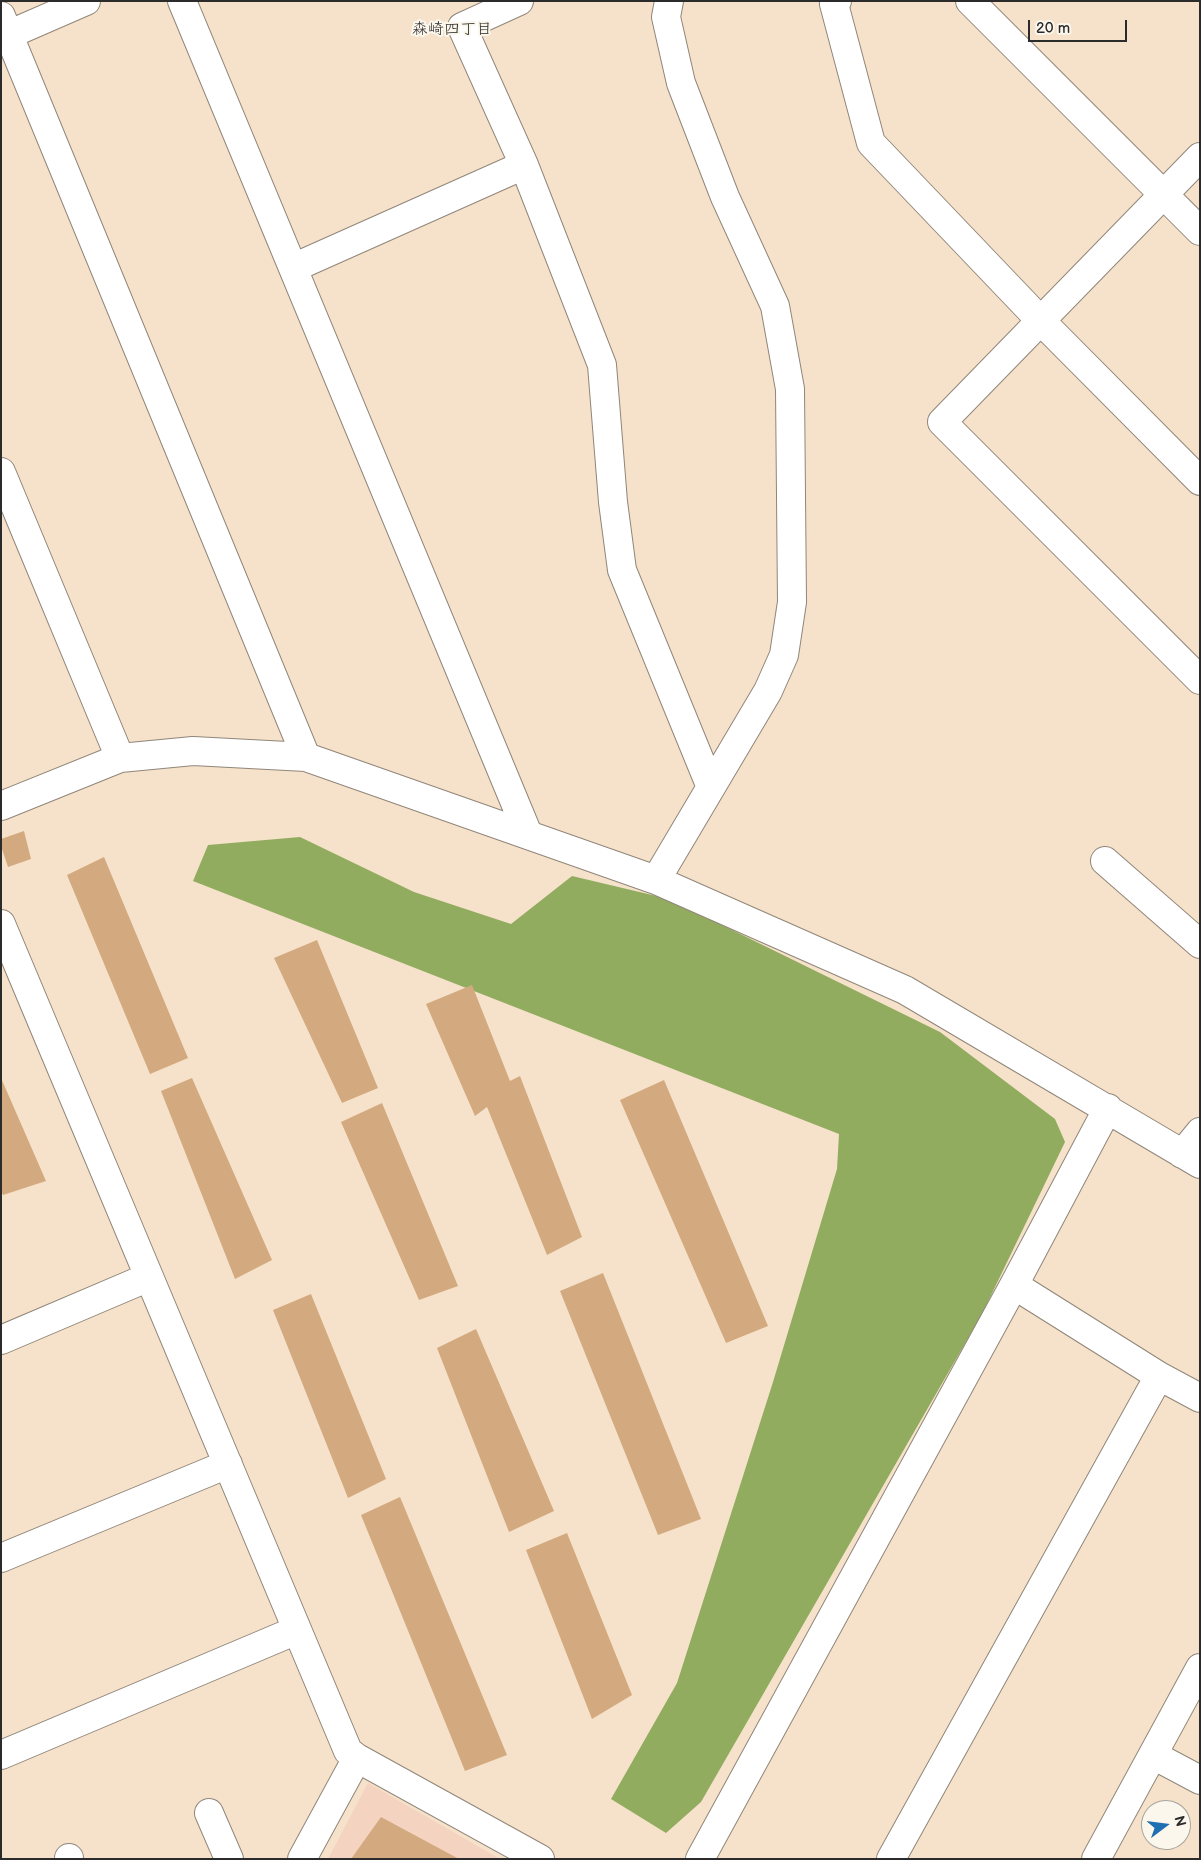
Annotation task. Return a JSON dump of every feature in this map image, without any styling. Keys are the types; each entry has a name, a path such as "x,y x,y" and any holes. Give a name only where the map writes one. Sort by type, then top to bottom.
{"street":[{"path":"86,1 4,29 306,757"},
{"path":"182,1 528,834"},
{"path":"519,1 462,27 524,165 602,365 622,570 710,785"},
{"path":"656,880 710,785 768,691 784,655 792,602 790,389 776,306 725,197 681,83 666,17 669,1"},
{"path":"837,1 834,4 871,143 1041,321 1200,481"},
{"path":"970,1 1200,231"},
{"path":"1196,670 942,422 1200,157"},
{"path":"293,268 524,165"},
{"path":"1,472 120,758"},
{"path":"1,806 120,758 192,751 306,757 656,880 905,990 1108,1108 1191,1159 1200,1132"},
{"path":"1105,861 1200,944"},
{"path":"1,924 348,1751 357,1758 540,1859"},
{"path":"700,1859 1014,1286 1108,1108"},
{"path":"1,1340 149,1278"},
{"path":"1014,1286 1159,1376 1200,1398"},
{"path":"891,1859 1159,1376"},
{"path":"1,1558 228,1464"},
{"path":"1,1755 297,1630"},
{"path":"1096,1859 1200,1668"},
{"path":"1153,1755 1200,1780"},
{"path":"302,1859 357,1758"},
{"path":"209,1814 229,1859"}],"shaded area":[{"path":"368,1783 500,1859 328,1859"}],"green space":[{"path":"300,837 414,892 511,924 572,876 669,899 940,1032 1055,1119 1065,1142 982,1314 701,1802 666,1833 611,1799 677,1683 773,1382 837,1169 839,1134 193,881 208,845"}],"building":[{"path":"24,831 31,859 8,867 1,846 1,839"},
{"path":"104,857 188,1058 150,1074 67,875"},
{"path":"317,940 378,1088 342,1103 274,958"},
{"path":"472,985 510,1081 520,1076 582,1237 547,1255 487,1107 475,1116 426,1004"},
{"path":"1,1078 46,1181 3,1195 1,1191"},
{"path":"192,1078 272,1260 235,1279 161,1091"},
{"path":"664,1080 768,1326 726,1343 620,1100"},
{"path":"382,1103 458,1286 419,1300 341,1122"},
{"path":"603,1273 701,1519 658,1535 560,1291"},
{"path":"311,1294 386,1479 348,1498 273,1310"},
{"path":"476,1329 554,1511 509,1532 437,1348"},
{"path":"400,1497 507,1755 465,1771 361,1515"},
{"path":"567,1533 632,1695 592,1719 526,1550"},
{"path":"381,1817 459,1859 351,1859"}],"district":[{"name":"森崎四丁目","path":"452,30"}]}
